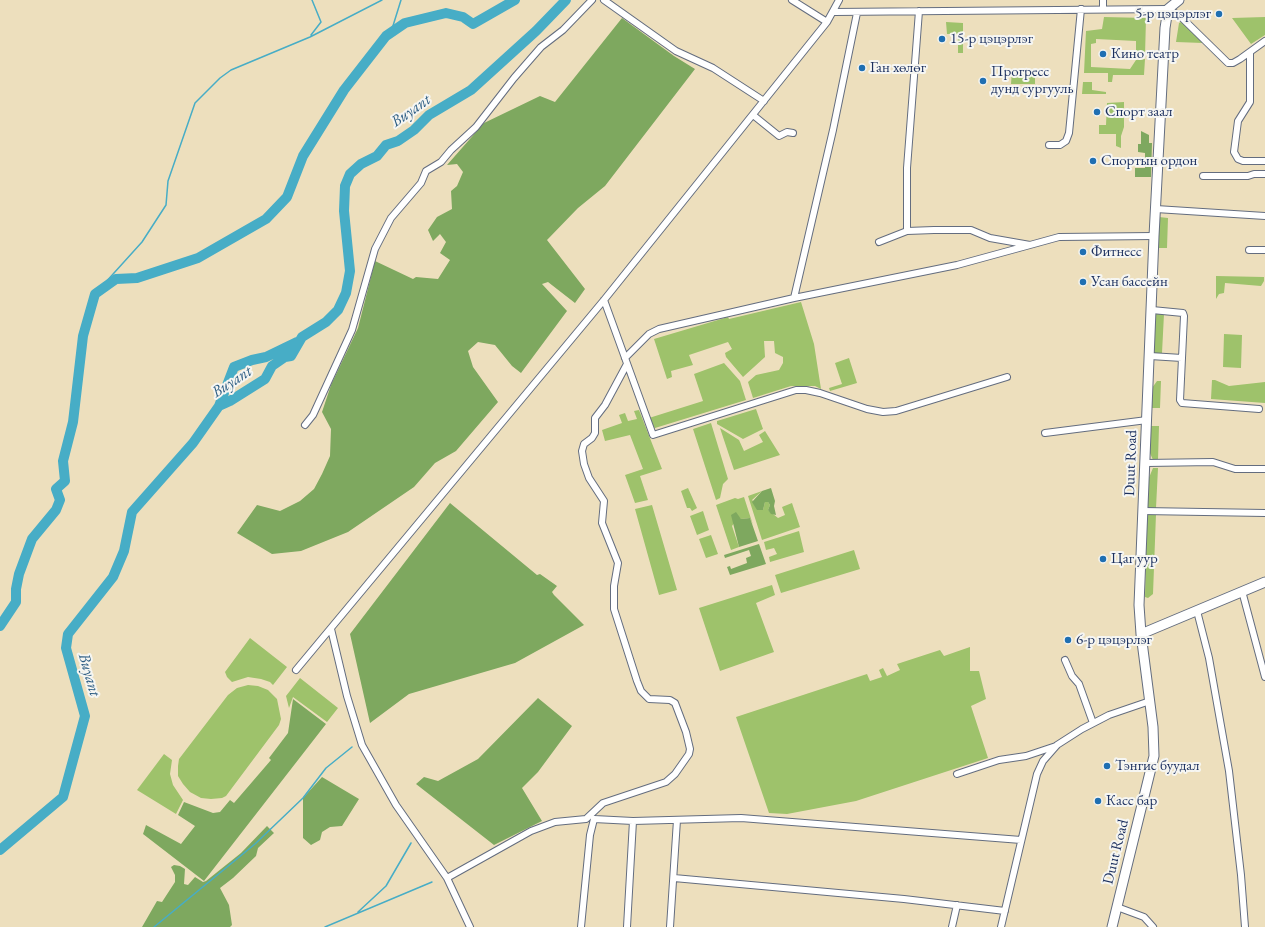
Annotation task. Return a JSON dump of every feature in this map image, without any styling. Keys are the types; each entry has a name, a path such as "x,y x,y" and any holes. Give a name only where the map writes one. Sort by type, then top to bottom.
{"main road":[{"path":"1168,9 1179,0"},
{"name":"Duut Road","path":"1112,927 1154,756 1153,727 1141,634 1139,605 1146,463 1154,236 1165,28 1168,9"},
{"path":"1141,634 1265,582"}],"street":[{"path":"305,424 313,415 352,330 375,249 391,218 421,183 426,171 440,162 450,150 476,127 514,78 541,47 563,30 592,0"},
{"path":"604,0 676,51 713,68 764,101"},
{"path":"792,0 827,22"},
{"path":"296,670 604,300 827,22 834,12 839,0"},
{"path":"1103,0 1103,9"},
{"path":"1049,145 1060,145 1066,141 1069,133 1081,9"},
{"path":"834,12 857,13 919,11 1168,9 1186,21 1228,63 1233,63 1265,41"},
{"path":"907,231 907,168 919,11"},
{"path":"794,298 833,130 857,13"},
{"path":"1250,52 1250,102 1238,121 1234,152 1238,159 1243,161 1265,161"},
{"path":"753,115 779,136 787,132 793,133"},
{"path":"1203,176 1248,176 1254,174 1265,174"},
{"path":"1156,210 1265,216"},
{"path":"879,242 907,231 971,230 990,238 1030,245"},
{"path":"586,819 603,803 666,782 685,761 690,748 675,703 670,700 649,699 641,691 637,681 614,609 613,591 618,563 602,523 604,500 589,478 584,464 584,444 592,438 594,433 595,418 605,405 626,361 649,334 659,329 794,298 957,265 1059,237 1154,236"},
{"path":"1249,250 1265,250"},
{"path":"604,300 653,435 796,390 806,390 820,393 867,409 883,412 896,411 1008,377"},
{"path":"1152,310 1184,314 1180,400 1182,403 1259,409"},
{"path":"1150,356 1182,358"},
{"path":"1045,433 1147,420"},
{"path":"1146,463 1213,462 1236,468 1265,469"},
{"path":"1143,511 1265,513"},
{"path":"1242,592 1265,677"},
{"path":"1197,611 1209,658 1230,778 1241,875 1245,927"},
{"path":"331,629 347,696 362,745 396,805 447,878 470,927"},
{"path":"1065,660 1072,676 1079,684 1093,723"},
{"path":"957,774 999,760 1026,756 1057,745 1093,723 1150,700"},
{"path":"1001,927 1037,774 1042,761 1057,745"},
{"path":"447,878 531,831 555,822 586,819 633,821 741,818 786,820 1021,840"},
{"path":"581,927 590,835 594,819"},
{"path":"670,927 677,820"},
{"path":"627,927 633,821"},
{"path":"674,878 904,899 1005,911"},
{"path":"952,927 957,905"},
{"path":"1117,907 1144,917 1153,927"}],"green space":[{"path":"1104,17 1146,18 1145,56 1136,56 1136,41 1096,39 1096,43 1091,44 1091,67 1130,69 1136,60 1145,59 1144,75 1113,75 1112,82 1108,82 1108,73 1084,73 1086,31 1102,29"},
{"path":"1265,17 1265,35 1251,44 1232,18"},
{"path":"622,18 674,56 695,69 605,186 578,208 547,240 585,289 575,303 548,282 542,284 567,311 521,373 512,366 495,345 478,342 468,351 473,367 498,402 456,451 435,463 414,487 348,532 301,551 272,554 237,533 257,505 280,511 300,501 314,489 322,474 330,456 331,429 322,412 331,385 358,328 375,261 413,279 416,277 438,279 450,260 440,253 446,242 440,234 433,241 428,230 437,217 452,209 451,191 457,186 463,172 457,164 447,165 484,123 540,96 555,102"},
{"path":"946,22 963,23 963,53 958,53 958,34 947,34"},
{"path":"1181,22 1203,43 1176,42 1179,23"},
{"path":"1012,69 1035,69 1035,84 1011,84"},
{"path":"1083,82 1092,82 1092,90 1106,92 1106,94 1082,94"},
{"path":"1124,102 1124,127 1121,136 1121,148 1116,146 1116,134 1099,134 1099,125 1106,125 1107,103"},
{"path":"1141,131 1149,135 1149,143 1152,143 1151,177 1135,177 1135,168 1145,168 1145,153 1138,152 1138,144 1141,144"},
{"path":"1159,217 1168,218 1167,248 1158,248"},
{"path":"1216,276 1264,277 1264,281 1261,286 1225,283 1224,293 1219,294 1216,299"},
{"path":"801,302 814,344 821,389 815,386 791,386 753,398 748,382 756,375 779,370 783,363 783,357 775,353 774,341 764,341 765,357 743,377 726,357 725,353 732,349 728,342 689,355 693,365 671,371 672,377 667,379 654,339 728,317 729,319"},
{"path":"1155,314 1164,314 1162,353 1154,353"},
{"path":"1224,334 1242,335 1241,368 1223,367"},
{"path":"849,358 857,383 830,391 829,388 842,384 835,363"},
{"path":"724,363 740,381 746,400 655,428 653,427 649,418 703,401 694,374"},
{"path":"1212,380 1229,386 1265,382 1265,403 1211,399"},
{"path":"1157,381 1161,381 1160,408 1152,408 1152,388"},
{"path":"756,409 763,429 743,439 717,424 717,421"},
{"path":"639,410 662,469 640,476 648,500 635,503 625,475 643,469 630,435 605,441 602,430 622,423 619,415 625,413 628,421 637,419 634,411"},
{"path":"711,423 728,479 723,484 720,498 716,500 693,429"},
{"path":"1151,426 1159,426 1158,460 1153,460 1150,453"},
{"path":"720,428 739,440 744,451 763,442 759,435 765,431 780,455 734,470"},
{"path":"1153,468 1158,468 1156,508 1147,508 1148,480"},
{"path":"688,488 697,508 692,511 690,508 687,508 681,491"},
{"path":"771,488 775,501 774,506 776,515 771,514 768,510 770,505 768,502 765,502 763,510 757,510 752,502 762,491"},
{"path":"762,491 752,500 763,510 765,502 768,502 770,505 768,510 778,518 785,515 782,507 792,503 800,527 762,540 748,496"},
{"path":"744,497 753,525 750,518 741,519 738,517 732,526 739,547 731,550 716,505 735,498 738,499"},
{"path":"450,503 537,575 540,574 557,586 552,592 554,595 584,625 515,663 409,694 370,723 350,634"},
{"path":"652,505 677,590 659,595 635,509"},
{"path":"703,511 709,530 697,535 690,516"},
{"path":"736,512 741,519 750,518 758,541 739,547 731,515"},
{"path":"1147,514 1156,514 1153,594 1148,598 1145,597"},
{"path":"799,531 804,552 770,562 769,557 777,554 774,548 766,550 764,542"},
{"path":"711,535 718,554 706,558 699,539"},
{"path":"759,544 766,564 730,575 727,567 730,566 731,569 747,563 746,558 751,556 749,550 725,558 724,555"},
{"path":"854,550 860,569 781,593 775,575"},
{"path":"772,585 775,595 756,603 774,652 720,671 699,608"},
{"path":"250,638 287,667 273,685 270,682 261,679 248,677 232,682 227,677 225,672"},
{"path":"970,647 970,671 979,671 986,699 971,706 988,758 856,801 787,814 769,813 736,717 867,674 870,681 882,677 879,670 883,668 887,676 900,670 897,664 940,650 944,656"},
{"path":"300,678 338,708 327,722 293,697 289,708 286,696"},
{"path":"248,685 258,686 268,690 277,699 281,719 279,725 226,796 211,799 201,798 190,792 178,776 179,759 228,695 237,688"},
{"path":"538,698 572,726 538,772 522,788 542,821 494,845 416,784 424,777 438,781 478,759"},
{"path":"293,699 326,724 204,881 143,834 146,825 181,844 195,826 178,815 184,802 213,813 220,812 230,800 234,803 271,760 269,758 288,733"},
{"path":"164,754 172,760 170,774 173,785 183,800 176,814 137,790"},
{"path":"322,777 359,799 342,826 330,827 322,832 320,840 311,845 303,838 303,798"},
{"path":"267,826 274,833 258,848 256,856 220,888 229,905 232,925 230,927 142,927 157,901 162,902 175,882 175,875 171,867 174,865 185,869 184,884 188,885 195,877 203,882 206,881 241,853"}],"waterway":[{"path":"311,35 321,22 312,0"},
{"path":"95,294 142,242 166,205 168,181 195,103 220,78 231,70 310,37 382,0"},
{"path":"386,36 392,29 401,0"},
{"path":"0,626 16,602 16,589 19,574 32,539 56,510 60,500 56,489 65,481 63,461 73,422 83,336 95,294 116,279 137,278 198,258 266,219 287,197 303,156 344,90 386,36 405,23 446,13 463,17 473,24 515,0"},
{"name":"Buyant","path":"0,850 63,797 85,716 66,648 68,634 113,577 124,551 132,512 193,443 219,406 230,401 265,379 272,366 285,357 291,356 302,337 326,322 338,310 346,293 350,271 344,211 345,186 350,174 361,164 377,156 386,145 398,141 414,130 429,115 471,90 536,31 566,0"},
{"path":"219,406 234,367 252,360 266,357 297,342"},
{"path":"154,927 255,844 303,798 326,768 352,747"},
{"path":"358,912 386,886 411,843"},
{"path":"325,927 432,882"}],"place":[{"name":"5-р цэцэрлэг","path":"1219,14"},
{"name":"15-р цэцэрлэг","path":"942,39"},
{"name":"Кино театр","path":"1103,54"},
{"name":"Ган хөлөг","path":"862,68"},
{"name":"Прогресс дунд сургууль","path":"983,81"},
{"name":"Спорт заал","path":"1097,112"},
{"name":"Спортын ордон","path":"1093,161"},
{"name":"Фитнесс","path":"1083,252"},
{"name":"Усан бассейн","path":"1083,282"},
{"name":"Цаг уур","path":"1103,559"},
{"name":"6-р цэцэрлэг","path":"1068,640"},
{"name":"Тэнгис буудал","path":"1107,766"},
{"name":"Касс бар","path":"1098,801"}]}
